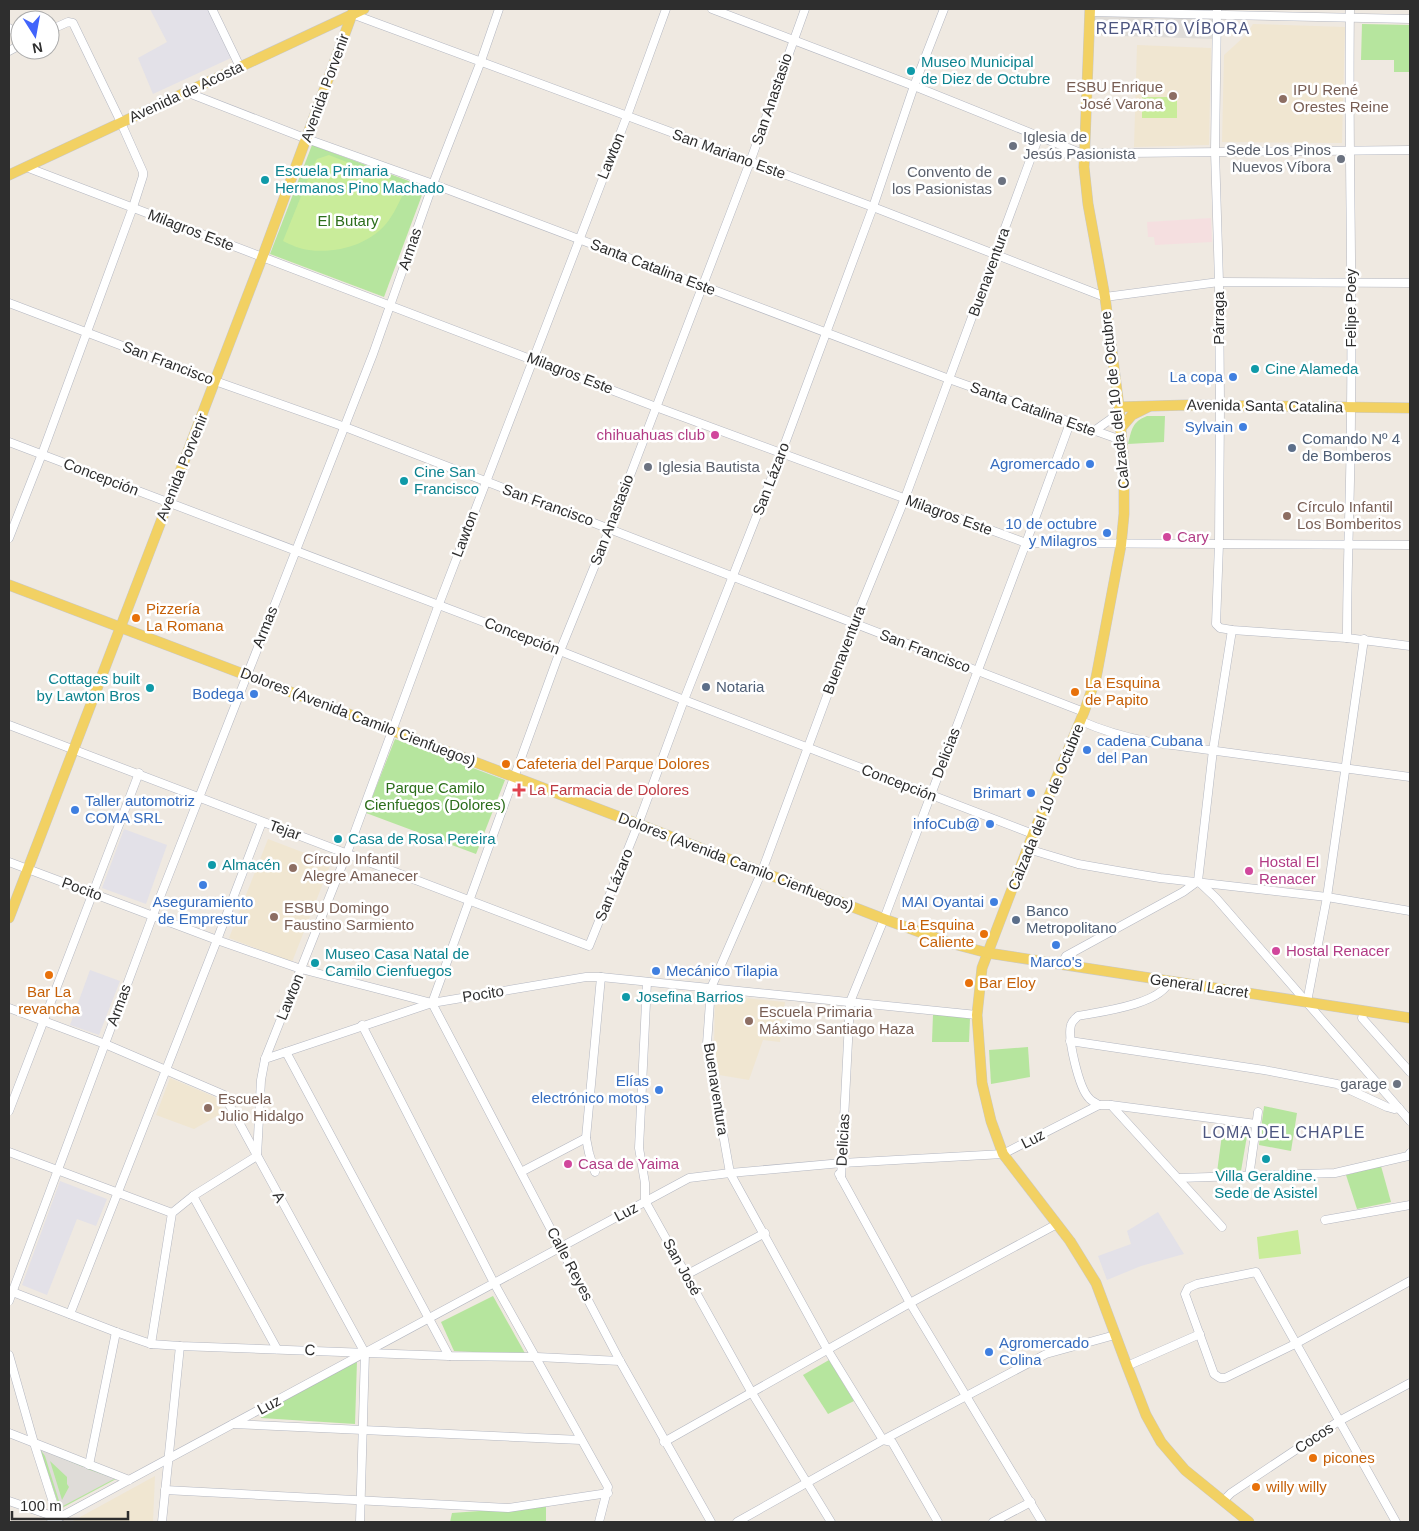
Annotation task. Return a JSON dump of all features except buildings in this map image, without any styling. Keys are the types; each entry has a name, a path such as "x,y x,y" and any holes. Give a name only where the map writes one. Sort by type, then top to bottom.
{"main road":[{"name":"Avenida de Acosta","path":"9,175 240,67 352,11 364,9"},
{"name":"Calzada del 10 de Octubre","path":"1090,10 1083,154 1088,204 1105,297 1119,407 1125,494 1121,545 1096,678 1083,717 1034,834 982,968 977,1015 982,1083 991,1121 1003,1154 1086,1264 1096,1283 1146,1415 1168,1451 1185,1470 1249,1522"},
{"name":"Avenida Porvenir","path":"9,918 262,258 352,11"},
{"path":"1120,429 1132,415 1152,405"},
{"name":"Avenida Santa Catalina","path":"1119,407 1220,405 1410,408"},
{"name":"Dolores (Avenida Camilo Cienfuegos)","path":"9,585 884,919 950,943 988,953"},
{"name":"General Lacret","path":"988,953 1410,1018"}],"street":[{"path":"212,9 240,67"},
{"name":"Armas","path":"9,1301 11,1291 58,1171 152,915 345,427 499,9"},
{"name":"Lawton","path":"257,1156 265,1059 347,853 393,732 438,604 627,116 666,9"},
{"path":"712,9 914,86 1083,154"},
{"name":"San Anastasio","path":"432,1003 560,650 610,528 750,162 804,9"},
{"name":"San Lázaro","path":"590,946 684,700 782,454 873,207 914,86 944,9"},
{"name":"Felipe Poey","path":"1347,638 1347,544 1351,408 1350,9"},
{"path":"1090,10 1217,12 1350,19 1410,19"},
{"name":"San Mariano Este","path":"352,11 873,207 1105,297"},
{"name":"Párraga","path":"1217,12 1215,151 1220,405 1217,626 1232,630"},
{"path":"9,538 133,207 142,172 121,123 73,23 68,22 60,26"},
{"name":"Santa Catalina Este","path":"186,92 949,379 1121,440"},
{"name":"Buenaventura","path":"938,1522 892,1442 883,1440 827,1349 730,1173 707,1044 711,988 762,871 854,623 905,498 1039,136"},
{"path":"1032,154 1349,149 1410,150"},
{"name":"Milagros Este","path":"26,167 656,407 1026,543 1121,545 1410,545"},
{"path":"1105,297 1219,282 1410,283"},
{"name":"San Francisco","path":"9,303 215,381 345,427 977,670 1083,717 1100,730 1121,736 1213,750 1410,777"},
{"path":"1094,431 1111,419 1119,407"},
{"name":"Delicias","path":"1042,1522 910,1303 841,1178 838,1163 850,1002 884,919 1070,422"},
{"name":"Concepción","path":"9,442 560,650 930,796 1034,834"},
{"path":"1061,965 1066,956 1183,892 1198,881 1213,750 1232,630 1347,638 1410,646"},
{"path":"1307,1002 1327,897 1364,640"},
{"name":"Tejar","path":"9,725 590,946"},
{"path":"9,1111 139,774"},
{"path":"70,1314 262,822"},
{"path":"1028,849 1078,864 1160,878 1327,897 1410,911"},
{"name":"Pocito","path":"9,862 217,940 301,969 432,1003 601,977 977,1015"},
{"path":"1198,881 1216,898 1410,1121"},
{"path":"595,1172 586,1138 601,977"},
{"path":"1099,1105 1089,1099 1084,1091 1070,1041 1070,1026 1078,1016 1118,1009 1141,1002 1164,990 1169,981"},
{"name":"San José","path":"647,982 639,1148 645,1183 645,1201 752,1393 831,1522"},
{"path":"265,1059 432,1003"},
{"name":"Calle Reyes","path":"432,1003 620,1361 664,1442 711,1522"},
{"name":"A","path":"9,1008 105,1044 224,1095 365,1353"},
{"path":"1364,1011 1362,1018 1410,1072"},
{"path":"362,1026 494,1283 537,1357 580,1440 608,1487 600,1522"},
{"path":"1070,1041 1264,1070 1337,1084 1387,1107 1399,1108"},
{"path":"286,1052 449,1356"},
{"name":"Luz","path":"55,1521 689,1178 838,1163 1003,1154 1099,1105 1256,1124"},
{"path":"1111,1105 1222,1227"},
{"path":"1249,1177 1258,1112"},
{"path":"521,1172 586,1138"},
{"path":"9,1152 117,1194 172,1212"},
{"path":"1179,1178 1335,1173 1408,1156 1410,1153"},
{"path":"151,1344 172,1212 193,1196 257,1156"},
{"path":"193,1196 277,1349"},
{"path":"1326,1220 1410,1205"},
{"path":"664,1442 827,1349 1057,1224"},
{"path":"686,1275 764,1233"},
{"path":"1396,1522 1295,1344 1256,1272 1197,1284 1188,1288 1186,1294 1214,1374 1220,1378 1225,1378 1295,1344 1410,1281"},
{"name":"C","path":"11,1291 151,1344 620,1361"},
{"path":"89,1465 116,1332"},
{"path":"1126,1366 1200,1334"},
{"path":"737,1522 883,1440 1046,1354 1115,1335"},
{"path":"162,1522 180,1346"},
{"path":"360,1522 365,1353"},
{"path":"9,1355 55,1521"},
{"name":"Cocos","path":"1223,1501 1231,1493 1339,1421 1410,1383"},
{"path":"233,1424 580,1440"},
{"path":"9,1433 129,1480"},
{"path":"165,1490 508,1508 608,1493"},
{"path":"9,1501 55,1521"},
{"path":"993,1522 1031,1502"}],"shaded area":[{"path":"150,9 208,9 231,58 153,94 138,58 167,42"},
{"path":"1090,12 1217,16 1216,39 1089,35"},
{"name":"IPU René Orestes Reine","path":"1253,24 1345,27 1342,143 1222,142 1224,55 1246,35"},
{"name":"ESBU Enrique José Varona","path":"1137,45 1211,48 1209,145 1134,147"},
{"path":"1211,218 1212,242 1155,245 1154,237 1148,237 1147,222"},
{"path":"124,829 167,845 146,904 102,888"},
{"name":"ESBU Domingo Faustino Sarmiento","path":"268,839 331,863 292,962 229,938"},
{"path":"90,970 120,981 99,1035 70,1025"},
{"name":"Escuela Primaria Máximo Santiago Haza","path":"715,995 785,1002 780,1042 763,1040 749,1080 719,1075 714,1048"},
{"path":"170,1078 215,1097 224,1112 194,1129 156,1115"},
{"path":"60,1181 107,1199 96,1226 77,1219 47,1295 22,1285"},
{"path":"1158,1212 1184,1254 1141,1266 1107,1280 1098,1256 1131,1244 1127,1231"},
{"path":"40,1449 83,1467 84,1465 88,1467 87,1469 118,1478 60,1509 45,1456","holes":["50,1461 67,1477 69,1487 62,1500"]},
{"path":"155,1476 153,1522 71,1522"}],"green space":[{"path":"1362,24 1410,25 1410,72 1394,72 1394,60 1361,60"},
{"path":"1142,97 1177,97 1177,118 1142,118"},
{"name":"El Butary","path":"312,145 425,187 384,297 270,254"},
{"path":"329,155 407,186 389,220 382,228 364,241 342,249 320,251 302,249 283,241 314,164 317,159"},
{"path":"1147,416 1165,416 1164,442 1128,444 1135,424"},
{"name":"Parque Camilo Cienfuegos (Dolores)","path":"395,739 505,780 476,854 366,813"},
{"path":"933,1014 970,1018 969,1042 932,1042"},
{"path":"1028,1047 1030,1077 991,1084 989,1050"},
{"path":"1264,1106 1297,1113 1291,1151 1259,1145"},
{"path":"1223,1127 1248,1130 1241,1171 1217,1172"},
{"path":"1381,1166 1391,1202 1357,1209 1346,1175"},
{"path":"1298,1230 1301,1254 1259,1259 1257,1237"},
{"path":"493,1296 526,1355 454,1351 441,1322"},
{"path":"357,1360 355,1424 261,1418 262,1409"},
{"path":"829,1360 854,1401 828,1414 803,1375"},
{"path":"40,1449 118,1478 60,1509"},
{"path":"546,1506 546,1522 450,1522 452,1513"}],"place":[{"name":"Museo Municipal de Diez de Octubre","path":"911,71"},
{"name":"ESBU Enrique José Varona","path":"1173,96"},
{"name":"IPU René Orestes Reine","path":"1283,99"},
{"name":"Iglesia de Jesús Pasionista","path":"1013,146"},
{"name":"Sede Los Pinos Nuevos Víbora","path":"1341,159"},
{"name":"Escuela Primaria Hermanos Pino Machado","path":"265,180"},
{"name":"Convento de los Pasionistas","path":"1002,181"},
{"name":"Cine Alameda","path":"1255,369"},
{"name":"La copa","path":"1233,377"},
{"name":"Sylvain","path":"1243,427"},
{"name":"chihuahuas club","path":"715,435"},
{"name":"Comando Nº 4 de Bomberos","path":"1292,448"},
{"name":"Agromercado","path":"1090,464"},
{"name":"Iglesia Bautista","path":"648,467"},
{"name":"Cine San Francisco","path":"404,481"},
{"name":"Círculo Infantil Los Bomberitos","path":"1287,516"},
{"name":"10 de octubre y Milagros","path":"1107,533"},
{"name":"Cary","path":"1167,537"},
{"name":"Pizzería La Romana","path":"136,618"},
{"name":"Notaria","path":"706,687"},
{"name":"Cottages built by Lawton Bros","path":"150,688"},
{"name":"La Esquina de Papito","path":"1075,692"},
{"name":"Bodega","path":"254,694"},
{"name":"cadena Cubana del Pan","path":"1087,750"},
{"name":"Cafeteria del Parque Dolores","path":"506,764"},
{"name":"La Farmacia de Dolores","path":"519,790"},
{"name":"Brimart","path":"1031,793"},
{"name":"Taller automotriz COMA SRL","path":"75,810"},
{"name":"infoCub@","path":"990,824"},
{"name":"Casa de Rosa Pereira","path":"338,839"},
{"name":"Almacén","path":"212,865"},
{"name":"Círculo Infantil Alegre Amanecer","path":"293,868"},
{"name":"Hostal El Renacer","path":"1249,871"},
{"name":"Aseguramiento de Emprestur","path":"203,885"},
{"name":"MAI Oyantai","path":"994,902"},
{"name":"ESBU Domingo Faustino Sarmiento","path":"274,917"},
{"name":"Banco Metropolitano","path":"1016,920"},
{"name":"La Esquina Caliente","path":"984,934"},
{"name":"Marco's","path":"1056,945"},
{"name":"Hostal Renacer","path":"1276,951"},
{"name":"Museo Casa Natal de Camilo Cienfuegos","path":"315,963"},
{"name":"Mecánico Tilapia","path":"656,971"},
{"name":"Bar La revancha","path":"49,975"},
{"name":"Bar Eloy","path":"969,983"},
{"name":"Josefina Barrios","path":"626,997"},
{"name":"Escuela Primaria Máximo Santiago Haza","path":"749,1021"},
{"name":"garage","path":"1397,1084"},
{"name":"Elías electrónico motos","path":"659,1090"},
{"name":"Escuela Julio Hidalgo","path":"208,1108"},
{"name":"Villa Geraldine. Sede de Asistel","path":"1266,1159"},
{"name":"Casa de Yaima","path":"568,1164"},
{"name":"Agromercado Colina","path":"989,1352"},
{"name":"picones","path":"1313,1458"},
{"name":"willy willy","path":"1256,1487"}],"district":[{"name":"REPARTO VÍBORA","path":"1173,28"},
{"name":"LOMA DEL CHAPLE","path":"1284,1132"}]}
